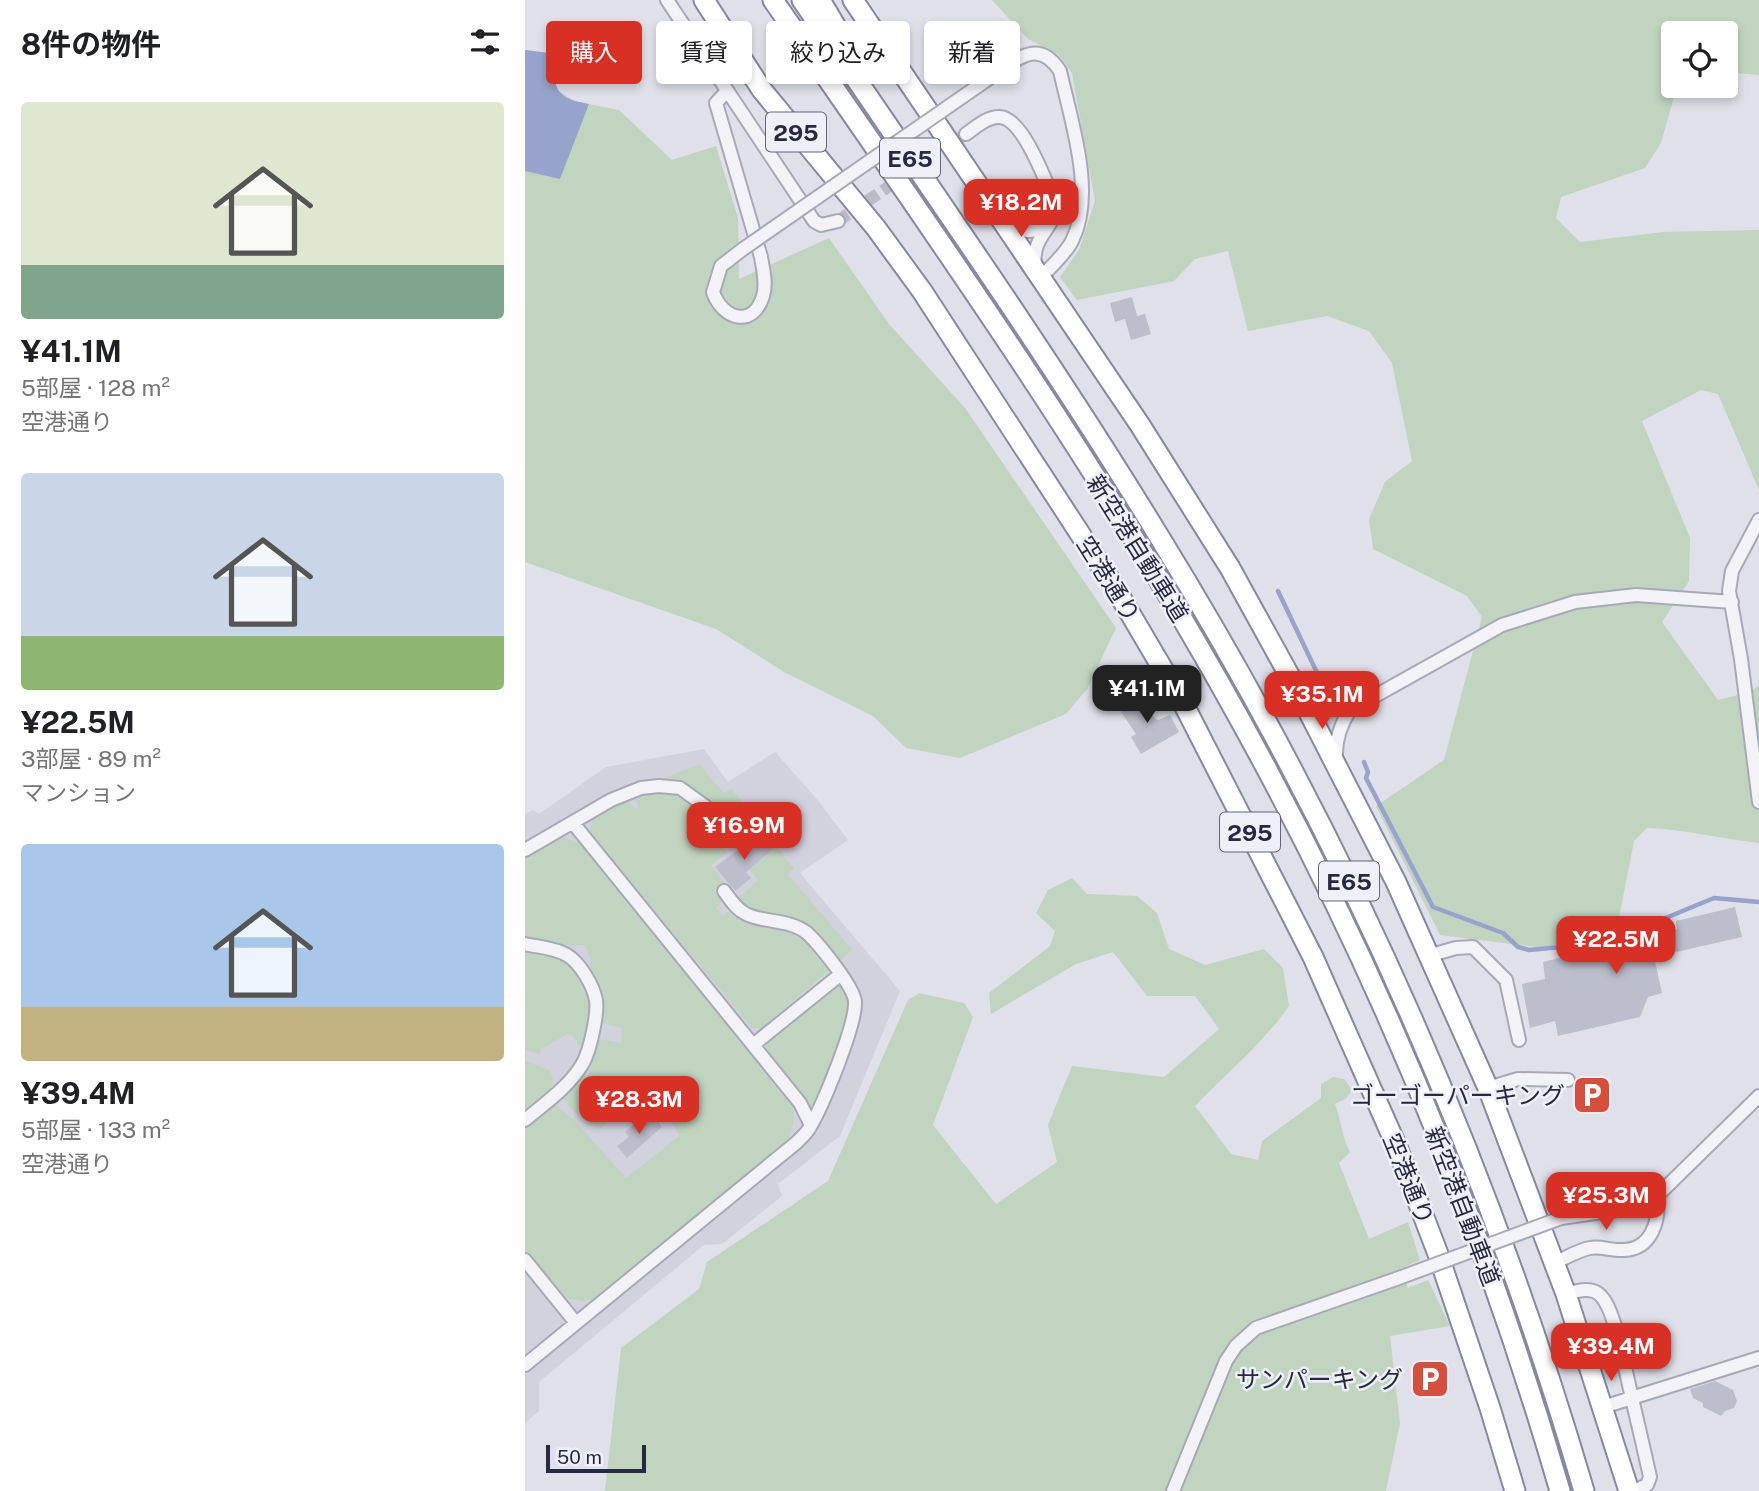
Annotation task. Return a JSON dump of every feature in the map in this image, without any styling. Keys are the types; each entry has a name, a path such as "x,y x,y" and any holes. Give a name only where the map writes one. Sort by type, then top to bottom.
{"highway":[{"path":"696,0 714,21"},
{"name":"空港通り","path":"704,0 717,21"},
{"name":"新空港自動車道","path":"773,0 1065,429 1143,553 1274,783 1333,900 1429,1116 1511,1335 1560,1491"},
{"name":"新空港自動車道","path":"802,0 1018,317 1162,540 1294,772 1348,878 1434,1070 1533,1327 1584,1491"},
{"path":"820,0 971,237 1018,317"},
{"path":"853,0 1005,223 1042,269 1230,568 1336,763 1430,955 1488,1088 1566,1294 1629,1491"},
{"name":"空港通り","path":"752,74 771,102 876,228 922,291 1114,586 1184,705 1313,957 1397,1147 1454,1300 1515,1491"}],"street":[{"path":"667,0 681,21"},
{"path":"727,91 716,103 761,257 765,282 764,295 752,313 742,317 730,316 722,310 713,292 721,266 743,249 991,77 1024,55 1039,52 1052,60 1060,71 1083,187 1081,208 1072,241 1042,269 1034,258 1038,241 1054,218 1055,203 1026,140 1010,120 1001,117 983,122 966,134"},
{"path":"723,84 814,221 821,225 838,221"},
{"path":"1005,223 1023,232 1040,230 1050,224"},
{"path":"1759,520 1732,571 1729,591 1741,659 1759,802"},
{"path":"1336,763 1337,739 1344,718 1350,710 1502,625 1575,602 1636,596 1732,602"},
{"path":"1299,693 1321,706 1350,710"},
{"path":"525,850 626,793 659,786 680,788 705,806"},
{"path":"573,823 800,1103 811,1125"},
{"path":"525,1365 796,1143 819,1111 854,1018 856,1000 852,989 806,932 747,915 724,891"},
{"path":"525,944 568,956 576,963 589,983 595,997 596,1009 583,1063 553,1096 525,1120"},
{"path":"1430,955 1455,948 1473,947 1489,962 1506,980 1519,1040"},
{"path":"753,1045 841,974"},
{"path":"1488,1088 1518,1079 1568,1080"},
{"path":"1173,1491 1226,1361 1235,1346 1256,1328 1561,1218 1644,1205 1657,1196 1759,1097"},
{"path":"1555,1263 1590,1248 1622,1250 1633,1249 1642,1244 1653,1230 1659,1212 1657,1196"},
{"path":"525,1260 576,1323"},
{"path":"1566,1294 1583,1290 1601,1294 1616,1332 1650,1477 1647,1485 1634,1491"},
{"path":"1603,1407 1759,1358"}],"shaded area":[{"path":"704,749 728,782 775,752 816,798 848,840 800,873 900,991 840,1136 778,1184 782,1196 722,1244 704,1245 539,1382 539,1411 525,1423 525,814 533,810 539,814 606,767"}],"green space":[{"path":"992,0 1759,0 1759,75 1738,73 1738,21 1661,21 1661,98 1674,98 1661,143 1645,168 1561,197 1556,218 1580,242 1663,232 1759,230 1759,490 1718,394 1701,390 1642,421 1690,538 1689,581 1662,622 1718,700 1759,686 1759,843 1647,828 1634,841 1617,928 1543,948 1440,935 1376,806 1444,760 1482,617 1467,596 1373,549 1369,519 1385,482 1412,461 1392,363 1369,331 1327,316 1248,331 1228,251 1195,259 1174,281 1077,300 1060,277 1079,250 1095,201 1072,73 1058,54 1028,39 1020,30 1020,21 1011,21"},
{"path":"525,50 546,53 546,84 555,84 556,89 574,101 619,110 672,160 716,146 738,218 739,279 829,238 889,324 965,408 1116,628 1087,689 1066,714 960,758 906,748 873,716 784,672 716,629 525,562"},
{"path":"699,764 724,793 731,788 794,869 788,874 852,950 837,963 806,925 744,908 739,897 758,880 749,869 773,849 752,819 719,842 727,853 711,865 724,882 714,890 722,901 716,907 722,916 730,911 740,920 794,934 801,938 829,970 762,1028 752,1028 590,833 593,819 626,797 635,809 639,807 635,798 638,794 672,793 703,813 711,805 700,793 684,784 662,779"},
{"path":"565,838 578,842 589,851 790,1099 793,1111 792,1127 786,1143 597,1299 584,1301 570,1299 559,1292 525,1251 525,1127 549,1107 556,1105 576,1122 626,1178 679,1136 652,1087 601,1128 590,1124 579,1115 568,1105 562,1094 590,1072 594,1038 621,1043 622,1028 602,1023 599,1019 603,998 588,968 591,961 585,945 543,945 525,941 525,856 553,839"},
{"path":"1072,878 1087,894 1137,896 1157,913 1169,949 1205,965 1264,949 1283,968 1289,1006 1256,1045 1195,1106 1231,1154 1258,1160 1262,1141 1321,1098 1321,1084 1333,1077 1344,1079 1351,1088 1348,1097 1335,1104 1350,1152 1339,1163 1369,1239 1408,1222 1420,1260 1400,1269 1408,1288 1428,1280 1450,1326 1390,1336 1400,1423 1386,1491 605,1491 621,1348 699,1289 707,1262 828,1181 908,1000 919,993 964,1003 973,1017 933,1125 996,1204 1057,1162 1048,1125 1072,1066 1164,1077 1219,1029 1195,996 1147,996 1113,952 1076,964 991,1014 989,993 1050,946 1055,931 1036,913 1048,890"},
{"path":"525,951 563,959 576,969 582,978 590,1002 591,1015 590,1028 579,1046 573,1036 568,1034 541,1049 540,1054 525,1050"},
{"path":"835,982 842,984 846,994 847,1016 840,1041 814,1104 810,1107 764,1048 767,1039"},
{"path":"525,1061 549,1070 553,1083 547,1094 525,1111"}],"water":[{"path":"525,50 546,53 546,84 556,84 568,98 589,104 560,179 525,171"}],"building":[{"path":"1132,297 1137,316 1145,314 1151,334 1131,340 1125,319 1115,322 1110,303"},
{"path":"1138,694 1142,707 1158,720 1170,715 1179,732 1141,754 1131,737 1136,734 1117,706"},
{"path":"761,833 773,849 746,872 751,878 735,891 715,867"},
{"path":"1735,907 1742,937 1654,957 1662,993 1648,997 1640,1017 1558,1036 1555,1021 1530,1028 1522,984 1545,979 1543,962 1677,929 1676,921"},
{"path":"654,1117 662,1127 627,1158 617,1146 629,1137 625,1132 640,1119 645,1125"},
{"path":"1715,1381 1733,1390 1737,1401 1734,1408 1725,1411 1721,1416 1703,1407 1703,1403 1693,1398 1690,1389"}],"waterway":[{"path":"1278,591 1321,681"},
{"path":"1364,762 1368,772 1366,778 1433,907 1503,933 1518,947 1529,950 1571,946 1588,938 1634,931 1714,898 1759,902"}],"tunnel":[{"path":"838,221 966,134"}],"place":[{"name":"ゴーゴーパーキング","path":"1592,1095"},
{"name":"サンパーキング","path":"1430,1379"}]}
